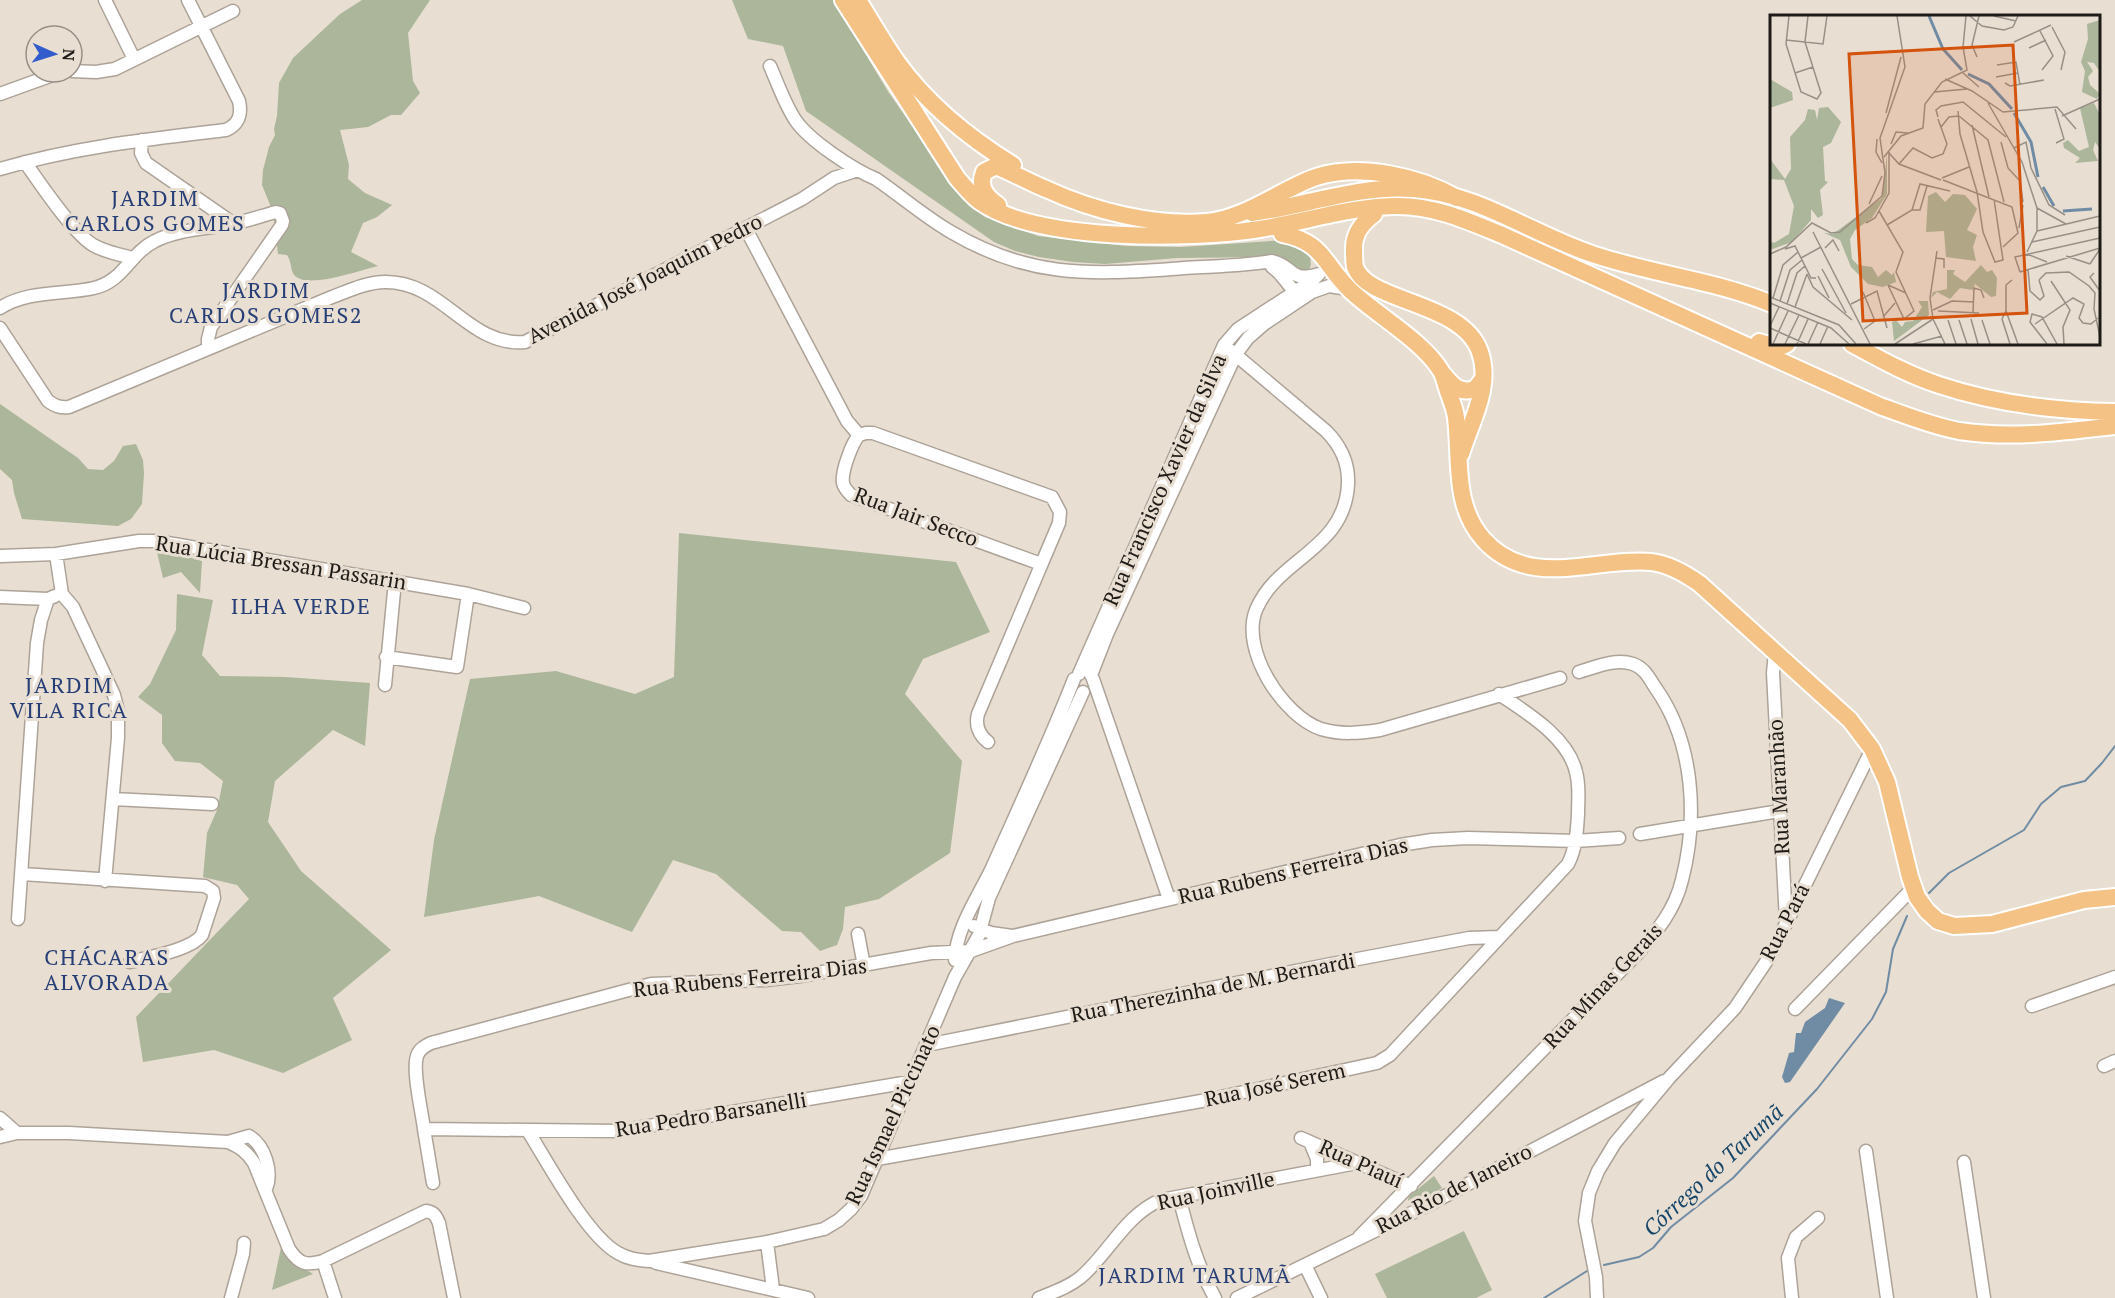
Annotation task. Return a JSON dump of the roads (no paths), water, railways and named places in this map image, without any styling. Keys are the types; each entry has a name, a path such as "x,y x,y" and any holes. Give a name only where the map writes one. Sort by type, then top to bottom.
{"main road":[{"path":"843,0 957,178 979,201 1020,220 1038,225 1083,231 1158,236 1228,234 1360,209 1401,206 1440,211 1557,260 1880,406 1930,423 1957,430 2009,436 2115,426"},
{"path":"858,0 898,63 936,107 983,147 1042,180 1089,199 1159,214 1201,217 1271,211 1358,191 1412,189 1457,198 1493,211 1564,244 1597,256 1731,290 1770,303"},
{"path":"1457,198 1437,186 1394,174 1376,172 1329,174 1315,177 1253,208 1208,222 1135,217 1072,200 996,166 988,169 982,177 982,186 987,196 1002,207 1011,210 1044,220 1178,240 1198,242 1282,234 1374,214 1416,213 1445,218 1516,247 1557,260"},
{"path":"1358,191 1421,196 1462,206 1563,251 1603,265 1723,295 1770,311"},
{"path":"1374,214 1364,222 1356,234 1355,267 1360,275 1383,290 1449,317 1473,338 1480,352 1482,395 1460,460"},
{"path":"1282,234 1296,236 1311,244 1325,258 1348,289 1425,352 1458,389 1475,389 1483,379"},
{"path":"1586,273 1613,278 1762,344 1778,348 1785,345"},
{"path":"1854,345 1938,385 2017,405 2072,412 2115,412"},
{"path":"1442,372 1455,412 1456,448 1460,460 1460,489 1469,519 1482,538 1494,551 1505,558 1528,566 1554,569 1633,561 1653,562 1687,574 1700,584 1850,720 1872,749 1887,782 1913,888 1927,911 1938,921 1954,926 1992,924 2084,900 2115,897"}],"street":[{"path":"105,0 134,59"},
{"path":"0,169 98,146 226,130 234,126 241,111 239,101 188,0"},
{"path":"84,71 105,72 233,10"},
{"path":"770,66 797,123 807,134 948,230 1000,256 1038,267 1075,273 1112,273 1277,262 1302,278 1319,274 1325,258"},
{"path":"0,94 28,84"},
{"path":"142,140 141,153 146,163 234,224"},
{"path":"25,162 44,189 93,245 134,258"},
{"name":"Avenida José Joaquim Pedro","path":"0,328 48,401 62,408 332,297 374,282 410,285 435,297 491,338 512,343 525,342 802,199 834,178 858,170"},
{"path":"0,308 37,294 94,288 110,282 119,276 145,247 157,240 175,234 234,224 276,212 282,216 282,225 211,327 208,349"},
{"path":"746,228 847,421 859,435 873,433 1052,497 1059,506 1060,517 978,714 979,732 988,742"},
{"path":"1263,262 1279,272 1296,291"},
{"name":"Rua Francisco Xavier da Silva","path":"971,951 981,928 989,898 1224,345 1238,329 1319,274"},
{"name":"Rua Francisco Xavier da Silva","path":"1084,677 1107,634 1236,354 1248,338 1296,291 1329,286 1348,289"},
{"path":"1224,345 1331,436 1342,451 1347,464 1348,497 1343,512 1330,534 1262,596 1255,613 1253,641 1265,675 1283,699 1304,720 1319,728 1338,733 1380,730 1560,678"},
{"name":"Rua Jair Secco","path":"859,435 854,442 843,474 844,486 851,495 1041,564"},
{"name":"Rua Lúcia Bressan Passarin","path":"0,556 56,554 139,541 156,541 468,594 524,608"},
{"path":"56,554 62,594 73,607 114,695 118,711 118,738 105,881"},
{"path":"385,685 395,581"},
{"path":"0,597 48,599 62,594"},
{"path":"386,657 457,667 468,594"},
{"path":"18,919 37,643 48,599"},
{"name":"Rua Maranhão","path":"1775,652 1773,674 1786,922"},
{"name":"Rua Minas Gerais","path":"1359,1237 1637,954 1662,925 1674,903 1682,881 1691,826 1690,787 1678,732 1664,700 1643,670 1633,664 1612,662 1579,672"},
{"path":"1105,715 1084,692 1075,686 1084,677 1105,715 1169,899"},
{"name":"Rua Francisco Xavier da Silva","path":"956,948 965,923 1040,762 1069,709 1084,692"},
{"path":"1499,694 1547,730 1573,761 1579,789 1576,841"},
{"name":"Rua Pará","path":"1597,1298 1596,1277 1585,1221 1589,1193 1598,1171 1615,1143 1670,1077 1735,1008 1770,956 1872,749"},
{"path":"113,799 212,804"},
{"path":"1640,834 1780,811"},
{"name":"Rua Rubens Ferreira Dias","path":"424,1129 415,1065 417,1053 431,1043 651,984 766,980 864,966 956,948 971,951 1013,936 1400,845 1431,840 1468,838 1576,841 1619,838"},
{"name":"Rua José Serem","path":"877,1159 1208,1100 1377,1063 1390,1055 1568,864 1576,841"},
{"path":"22,874 205,886 213,891 214,898 199,940 187,946 130,962"},
{"path":"1795,1009 1913,888"},
{"path":"965,923 991,933 1013,936"},
{"path":"858,934 864,966"},
{"name":"Rua Therezinha de M. Bernardi","path":"927,1045 1348,960 1468,938 1500,937"},
{"name":"Rua Ismael Piccinato","path":"955,977 956,948"},
{"name":"Rua Ismael Piccinato","path":"528,1131 585,1221 602,1242 617,1253 632,1259 649,1261 767,1242 824,1229 852,1209 861,1196 955,977 971,951"},
{"path":"2032,1006 2115,977"},
{"name":"Rua Rio de Janeiro","path":"1240,1297 1428,1205 1670,1077"},
{"name":"Rua Pedro Barsanelli","path":"424,1129 528,1131 642,1129 909,1082"},
{"path":"0,1118 17,1133"},
{"path":"424,1129 433,1183"},
{"path":"0,1137 17,1133 80,1133 228,1142 238,1146 247,1153 266,1190 289,1249 295,1258 306,1264 323,1261 426,1211 432,1212 439,1223 454,1298"},
{"name":"Rua Piauí","path":"1317,1170 1317,1159 1306,1140 1411,1186"},
{"path":"1866,1150 1887,1298"},
{"path":"1964,1162 1984,1298"},
{"name":"Rua Joinville","path":"1039,1298 1064,1288 1080,1278 1148,1205 1161,1200 1357,1163"},
{"path":"1179,1197 1189,1236 1205,1280 1215,1298"},
{"path":"1792,1298 1788,1258 1796,1237 1818,1218"},
{"path":"767,1242 773,1289"},
{"path":"231,1298 244,1243"},
{"path":"323,1261 335,1298"},
{"path":"649,1261 808,1298"},
{"path":"1305,1264 1321,1298"}],"water":[{"path":"1829,998 1845,1003 1790,1082 1785,1083 1782,1077 1789,1053 1794,1052 1796,1033 1801,1033 1805,1022 1825,1008"}],"waterway":[{"name":"Córrego do Tarumã","path":"1929,893 1949,873 2024,830 2041,804 2061,787 2085,781 2115,746"},
{"name":"Córrego do Tarumã","path":"1604,1265 1639,1257 1653,1248 1671,1227 1733,1178 1817,1089 1872,1019 1886,992 1893,949 1907,916"},
{"name":"Córrego do Tarumã","path":"1544,1298 1587,1271"}],"district":[{"name":"JARDIM CARLOS GOMES","path":"155,210"},
{"name":"JARDIM CARLOS GOMES2","path":"266,302"},
{"name":"ILHA VERDE","path":"301,606"},
{"name":"JARDIM VILA RICA","path":"69,698"},
{"name":"CHÁCARAS ALVORADA","path":"107,970"},
{"name":"JARDIM TARUMÃ","path":"1195,1275"}]}
